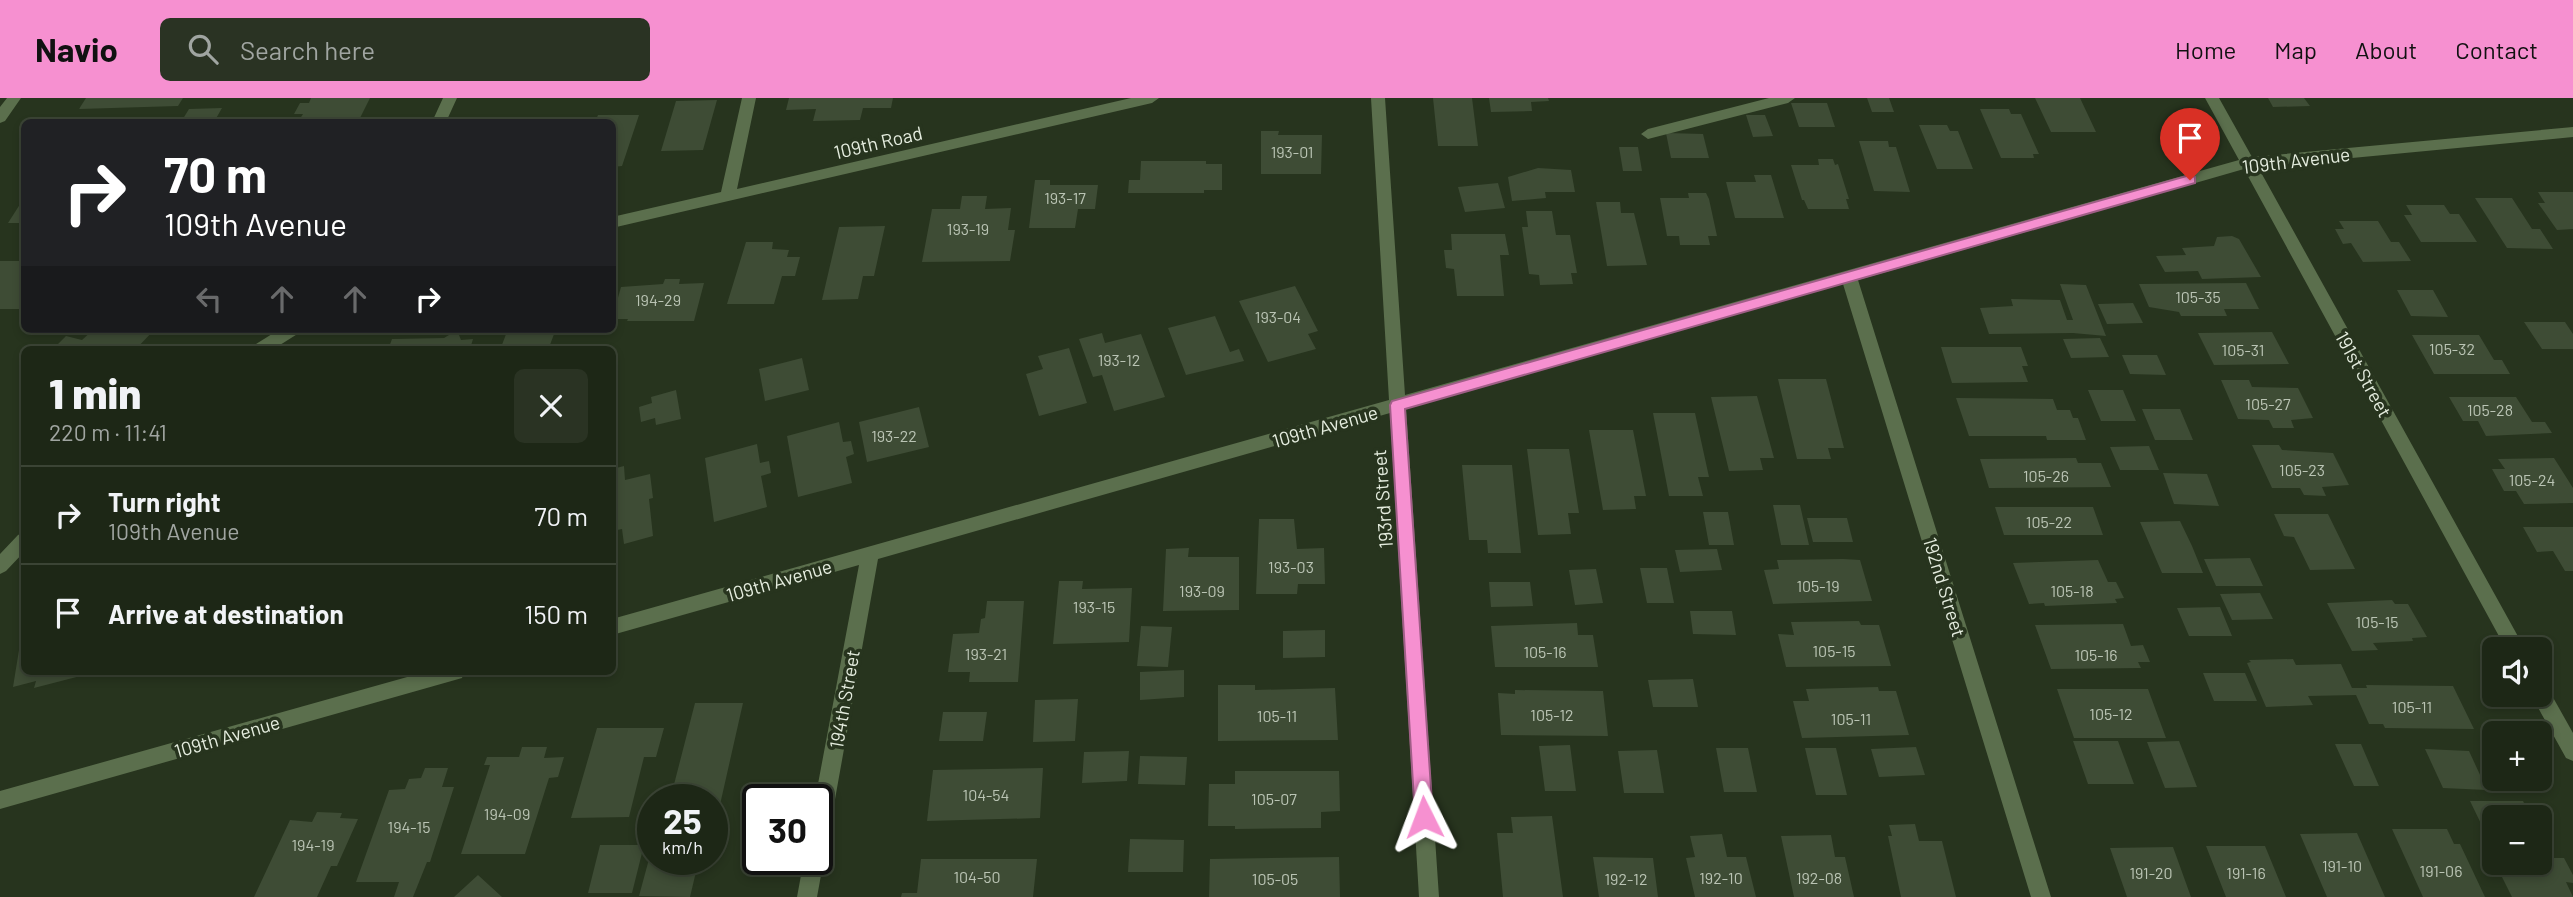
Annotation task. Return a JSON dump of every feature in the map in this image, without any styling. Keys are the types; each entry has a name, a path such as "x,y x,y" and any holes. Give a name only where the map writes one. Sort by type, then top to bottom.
{"street":[{"path":"0,118 14,98"},
{"path":"440,119 450,98"},
{"path":"728,196 749,98"},
{"name":"109th Road","path":"616,222 1152,98"},
{"name":"193rd Street","path":"1378,98 1429,897"},
{"path":"1648,134 1788,98"},
{"name":"191st Street","path":"2212,98 2509,637"},
{"name":"109th Avenue","path":"616,626 2248,163 2573,132"},
{"name":"192nd Street","path":"1849,277 2041,897"},
{"path":"265,346 287,333"},
{"path":"0,566 21,543"},
{"name":"194th Street","path":"828,784 870,554"},
{"name":"109th Avenue","path":"0,800 444,675"},
{"path":"2548,707 2573,752"},
{"path":"807,897 811,875"}],"building":[{"path":"86,98 183,98 178,106 79,109"},
{"path":"311,98 370,98 360,119 300,119 303,114 294,114 300,103 309,103"},
{"path":"789,98 893,98 891,108 863,108 860,120 813,121 816,109 786,110"},
{"path":"1433,98 1472,98 1478,146 1438,146"},
{"path":"1489,98 1548,98 1549,101 1531,102 1532,111 1491,112"},
{"path":"1867,98 1889,98 1894,112 1872,112"},
{"path":"2035,98 2080,98 2096,132 2051,132"},
{"path":"2268,98 2304,98 2310,106 2273,107"},
{"path":"717,100 703,150 661,151 676,101"},
{"path":"1791,103 1827,103 1835,127 1799,127"},
{"path":"222,108 216,119 183,119 189,109"},
{"path":"1980,109 2009,109 2011,114 2021,114 2039,154 2033,154 2034,158 2001,158"},
{"path":"598,115 639,115 622,166 616,167 616,119 596,119"},
{"path":"1746,115 1765,115 1773,136 1753,137"},
{"path":"1919,125 1947,125 1950,131 1958,131 1973,169 1937,169"},
{"path":"1261,131 1279,131 1278,135 1322,135 1321,174 1261,174"},
{"path":"1666,133 1703,134 1709,158 1671,158"},
{"path":"1859,141 1888,141 1889,147 1896,147 1910,192 1874,191"},
{"path":"1619,147 1638,147 1642,171 1623,171"},
{"path":"1818,159 1833,159 1835,165 1838,164 1849,199 1846,199 1849,209 1808,209 1802,200 1791,165 1819,165"},
{"path":"1141,161 1206,161 1206,164 1222,164 1222,190 1204,190 1204,193 1128,193 1129,180 1140,180"},
{"path":"1538,168 1571,170 1575,192 1545,192 1546,198 1512,201 1508,177"},
{"path":"1754,175 1771,175 1784,218 1735,218 1726,182 1756,182"},
{"path":"1035,180 1050,180 1050,185 1098,185 1095,209 1078,209 1075,228 1029,228"},
{"path":"1498,183 1505,208 1465,212 1458,187"},
{"path":"2538,192 2573,192 2573,229 2557,230 2538,203 2545,203"},
{"path":"1688,193 1706,193 1709,199 1717,236 1708,236 1710,245 1680,245 1679,236 1667,236 1660,198 1689,198"},
{"path":"962,196 987,196 985,209 1011,208 1008,230 1015,230 1010,261 922,262 932,209 960,209"},
{"path":"2475,198 2512,198 2532,229 2540,229 2553,249 2507,248"},
{"path":"1596,202 1620,202 1621,213 1634,213 1647,265 1607,266"},
{"path":"21,203 21,223 8,223"},
{"path":"2406,205 2444,205 2450,214 2459,214 2477,242 2421,242 2404,215 2412,215"},
{"path":"1526,211 1552,211 1556,235 1570,235 1577,273 1571,273 1573,284 1540,285 1539,275 1529,274 1522,227 1528,227"},
{"path":"2339,221 2378,221 2391,242 2399,242 2411,261 2363,262 2351,243 2343,244 2335,229 2344,229"},
{"path":"885,226 874,276 863,276 858,299 822,300 839,227"},
{"path":"1451,234 1505,234 1509,255 1500,255 1504,296 1457,296 1454,269 1446,268 1444,250 1452,250"},
{"path":"2232,236 2239,239 2261,277 2202,279 2198,271 2165,272 2156,256 2186,255 2182,248 2214,246 2217,237"},
{"path":"746,242 773,242 772,249 789,250 787,257 800,257 795,276 782,276 774,304 727,304"},
{"path":"0,261 21,261 21,309 0,309"},
{"path":"665,279 680,279 679,284 704,283 694,321 616,319 616,305 621,287 663,284"},
{"path":"2246,283 2259,309 2224,309 2227,316 2181,316 2179,312 2149,307 2139,284"},
{"path":"2060,284 2086,285 2106,336 2073,333 1989,334 1980,308 2013,306 2011,299 2060,300 2067,320 2073,320"},
{"path":"1295,286 1318,331 1308,334 1316,349 1268,362 1239,301"},
{"path":"2397,290 2433,290 2448,317 2411,316"},
{"path":"2133,303 2143,323 2107,324 2098,304"},
{"path":"1215,316 1230,352 1239,349 1244,361 1186,375 1168,328"},
{"path":"2524,322 2565,322 2573,334 2573,349 2542,349"},
{"path":"2272,332 2289,364 2214,365 2198,333"},
{"path":"90,333 151,333 139,346 56,346 66,336 82,340"},
{"path":"506,333 554,333 550,346 502,346"},
{"path":"1102,333 1105,343 1141,334 1165,397 1114,411 1102,375 1093,377 1079,339"},
{"path":"459,335 461,340 473,339 471,346 389,346 392,339 444,338"},
{"path":"2412,335 2479,335 2494,360 2502,360 2510,374 2434,374"},
{"path":"2100,338 2109,357 2071,358 2063,339"},
{"path":"1941,347 2021,347 2028,366 2022,366 2028,382 1952,383"},
{"path":"1069,348 1087,403 1039,416 1026,374 1043,369 1038,356"},
{"path":"2122,355 2157,355 2166,375 2130,374"},
{"path":"802,358 809,390 765,401 759,369"},
{"path":"1778,379 1826,379 1844,448 1828,448 1831,459 1797,459"},
{"path":"2221,380 2249,380 2252,387 2298,388 2313,418 2291,420 2294,428 2273,428 2269,420 2238,419"},
{"path":"676,390 681,419 656,425 655,418 641,422 639,407 652,403 651,397"},
{"path":"2088,390 2123,390 2136,421 2101,421"},
{"path":"1757,396 1774,458 1760,458 1763,470 1729,471 1711,397"},
{"path":"2449,397 2516,397 2532,422 2545,422 2552,433 2486,436 2478,421 2463,421"},
{"path":"1956,398 2053,399 2057,410 2070,410 2073,418 2078,418 2086,440 2047,440 2046,436 1969,436"},
{"path":"919,407 929,447 867,462 859,422"},
{"path":"2142,409 2180,409 2193,440 2155,440"},
{"path":"1653,413 1695,413 1709,477 1698,477 1703,496 1669,496"},
{"path":"839,422 843,442 851,441 854,454 846,457 852,483 798,497 787,436"},
{"path":"1589,430 1633,430 1646,496 1634,496 1636,509 1603,510"},
{"path":"757,444 760,463 769,461 771,473 761,476 767,507 714,522 705,458"},
{"path":"2252,445 2279,445 2282,450 2333,453 2349,485 2322,487 2326,496 2304,495 2300,488 2272,488"},
{"path":"2149,446 2159,470 2120,470 2110,447"},
{"path":"1527,449 1569,449 1579,513 1568,513 1571,534 1538,535"},
{"path":"2076,458 2078,463 2101,463 2111,487 1989,488 1980,459"},
{"path":"2554,458 2573,488 2573,503 2524,504 2516,491 2504,491 2492,469 2505,469 2498,459"},
{"path":"1462,465 1512,465 1521,553 1488,553 1487,540 1469,540"},
{"path":"624,466 625,480 650,474 653,498 649,499 653,536 624,544 622,529 616,530 616,468"},
{"path":"2163,473 2207,474 2219,506 2174,504"},
{"path":"1773,505 1800,505 1809,545 1781,545"},
{"path":"1995,507 2093,507 2103,535 2004,535"},
{"path":"1703,512 1728,512 1734,545 1709,545"},
{"path":"2274,514 2328,514 2355,569 2310,570 2294,537 2284,536"},
{"path":"1807,518 1847,518 1853,542 1813,542"},
{"path":"1259,519 1294,519 1297,549 1324,548 1325,584 1298,584 1297,594 1256,594"},
{"path":"2180,521 2203,573 2162,573 2140,522"},
{"path":"2523,527 2573,527 2573,571 2565,571 2553,551 2537,552"},
{"path":"1189,548 1188,557 1239,557 1239,610 1163,611 1166,549"},
{"path":"1717,549 1722,570 1680,572 1675,550"},
{"path":"2250,558 2263,586 2216,586 2204,559"},
{"path":"1777,560 1860,560 1872,601 1773,604 1764,570 1779,569"},
{"path":"2098,560 2108,582 2116,582 2124,598 2115,599 2117,603 2045,606 2044,603 2029,604 2013,563"},
{"path":"1640,568 1667,568 1674,603 1647,603"},
{"path":"1596,569 1603,603 1575,605 1569,570"},
{"path":"1059,581 1083,581 1082,589 1132,588 1129,642 1053,644"},
{"path":"1489,582 1530,582 1533,606 1491,607"},
{"path":"2260,593 2273,619 2232,620 2220,594"},
{"path":"2392,600 2395,604 2408,604 2427,637 2412,638 2413,641 2373,643 2378,650 2352,651 2327,603"},
{"path":"987,601 1024,601 1018,682 969,682 970,672 948,672 953,634 979,633 981,619 985,618"},
{"path":"2220,607 2232,636 2189,636 2177,608"},
{"path":"1690,611 1732,611 1736,635 1693,634"},
{"path":"1859,621 1861,625 1879,625 1891,666 1786,667 1778,634 1794,635 1791,622"},
{"path":"1577,623 1578,635 1593,635 1598,667 1495,667 1491,626"},
{"path":"2123,624 2131,646 2143,645 2150,662 2138,662 2141,668 2051,669 2035,625"},
{"path":"1141,626 1172,627 1168,667 1137,666"},
{"path":"1325,630 1325,657 1283,658 1283,631"},
{"path":"21,649 21,675 84,675 34,688 36,681 13,687"},
{"path":"2293,659 2296,665 2341,664 2352,688 2367,688 2366,685 2453,686 2474,729 2385,728 2383,724 2369,724 2356,695 2308,696 2313,705 2266,707 2247,663 2251,662 2249,660"},
{"path":"1184,670 1184,697 1140,700 1140,672"},
{"path":"2203,673 2245,673 2257,701 2214,701"},
{"path":"1693,679 1698,707 1653,707 1648,680"},
{"path":"1218,685 1255,685 1255,690 1335,688 1338,740 1218,741"},
{"path":"1878,687 1879,691 1896,691 1909,735 1802,738 1793,701 1809,701 1806,689"},
{"path":"2057,689 2148,689 2166,738 2074,738"},
{"path":"1515,690 1603,691 1608,736 1501,735 1498,693 1515,694"},
{"path":"1078,699 1075,741 1033,742 1035,700"},
{"path":"695,703 743,703 725,784 674,784"},
{"path":"943,712 987,712 983,741 939,741"},
{"path":"597,728 664,728 656,757 644,757 629,817 571,818"},
{"path":"2073,741 2118,741 2134,784 2088,784"},
{"path":"2179,741 2197,787 2165,788 2147,742"},
{"path":"2335,744 2361,744 2379,786 2354,786"},
{"path":"1570,745 1576,791 1545,791 1539,746"},
{"path":"522,747 547,747 544,758 564,757 558,777 549,778 525,854 461,854 490,765 484,765 487,757 519,757"},
{"path":"1916,747 1925,775 1879,777 1871,749"},
{"path":"1716,748 1748,748 1757,792 1724,792"},
{"path":"1805,748 1836,748 1847,795 1816,795"},
{"path":"2425,749 2469,751 2482,779 2482,790 2443,788"},
{"path":"1657,750 1664,793 1624,793 1618,751"},
{"path":"1129,751 1127,781 1082,783 1084,752"},
{"path":"1140,756 1187,757 1185,785 1138,784"},
{"path":"425,768 448,768 442,787 454,787 430,862 427,862 413,897 394,897 399,882 356,882 389,790 405,789 409,779 421,778"},
{"path":"1043,768 1040,818 927,821 933,770"},
{"path":"1235,771 1339,771 1340,811 1321,812 1321,828 1235,829 1235,826 1208,826 1209,784 1235,784"},
{"path":"2470,801 2523,801 2525,805 2482,805 2482,826"},
{"path":"317,812 342,813 340,818 358,819 337,866 331,866 317,897 254,897 290,820 312,822"},
{"path":"1552,816 1563,897 1503,897 1497,833 1513,833 1511,817"},
{"path":"1915,824 1919,841 1942,841 1956,897 1901,897 1888,836 1892,836 1889,825"},
{"path":"2392,829 2447,829 2454,844 2460,844 2485,897 2423,897"},
{"path":"2357,833 2385,897 2327,897 2300,834"},
{"path":"1722,834 1727,857 1746,857 1756,897 1695,897 1686,858 1695,857 1690,836"},
{"path":"1831,835 1835,857 1845,857 1854,897 1794,897 1781,836"},
{"path":"1130,839 1184,840 1183,872 1128,872"},
{"path":"600,845 637,845 637,873 632,893 588,893"},
{"path":"2206,846 2265,846 2286,897 2226,897"},
{"path":"2173,847 2191,897 2127,897 2110,848"},
{"path":"2552,856 2564,858 2573,875 2573,883 2566,882 2573,897 2512,897 2501,875 2552,875"},
{"path":"1339,857 1340,897 1209,897 1210,859"},
{"path":"1593,857 1653,858 1658,897 1599,897"},
{"path":"921,859 1037,859 1033,897 901,897 902,893 917,893"},
{"path":"478,875 502,897 454,897"},
{"path":"645,875 695,875 690,897 639,896"}],"route":[{"path":"1424,817 1397,405 2190,180"}]}
